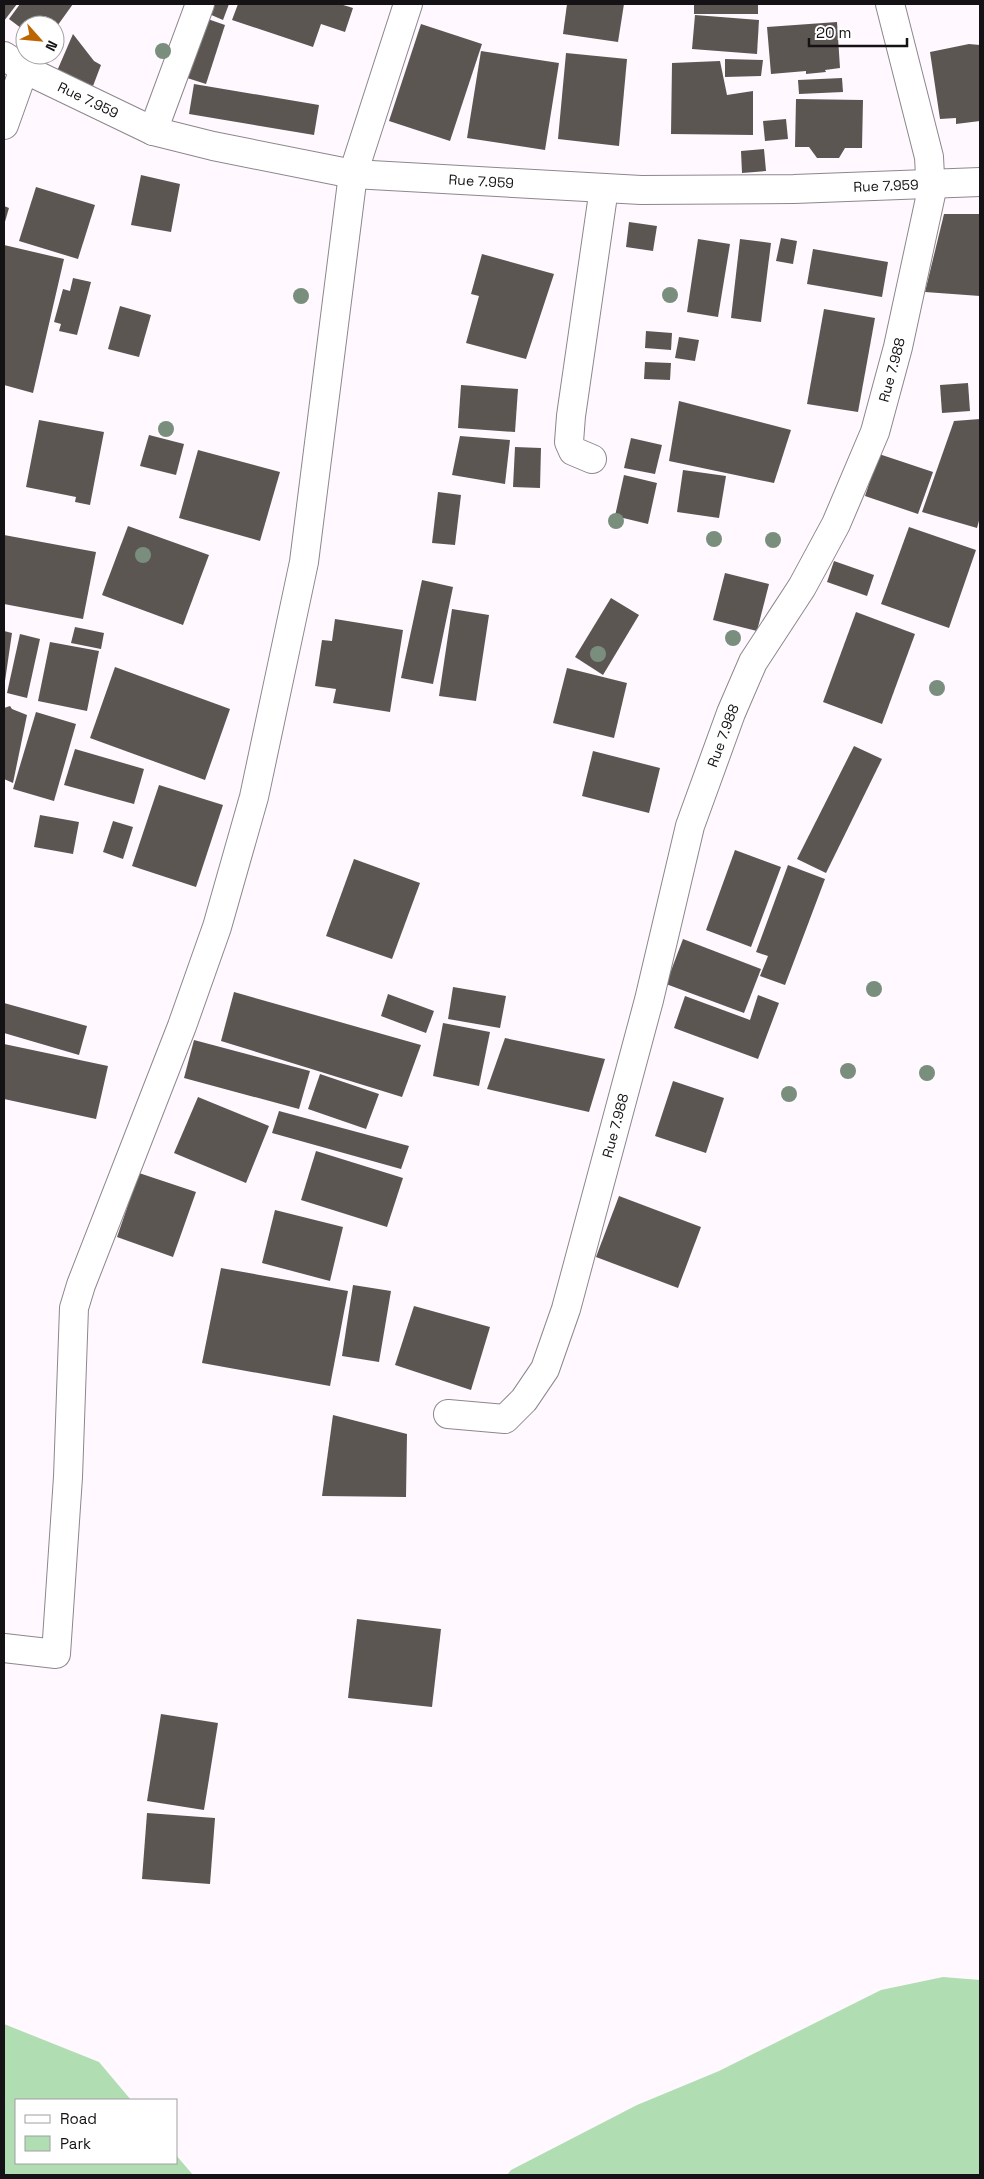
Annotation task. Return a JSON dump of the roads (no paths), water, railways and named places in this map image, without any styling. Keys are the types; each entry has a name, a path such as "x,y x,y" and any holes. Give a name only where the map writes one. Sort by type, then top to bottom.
{"street":[{"path":"153,130 200,4"},
{"path":"4,1648 56,1654 68,1477 74,1308 81,1285 154,1102 198,981 237,862 254,796 304,562 353,174 408,4"},
{"name":"Rue 7.988","path":"448,1414 505,1419 524,1400 545,1368 566,1309 603,1175 649,1000 690,826 731,713 753,662 802,587 836,524 875,432 898,347 931,194 929,185 929,157 890,4"},
{"path":"4,125 14,62"},
{"name":"Rue 7.959","path":"14,62 153,130 213,146 353,174 641,190 794,189 980,182"},
{"path":"592,458 573,451 570,442 571,416 604,188"}]}
